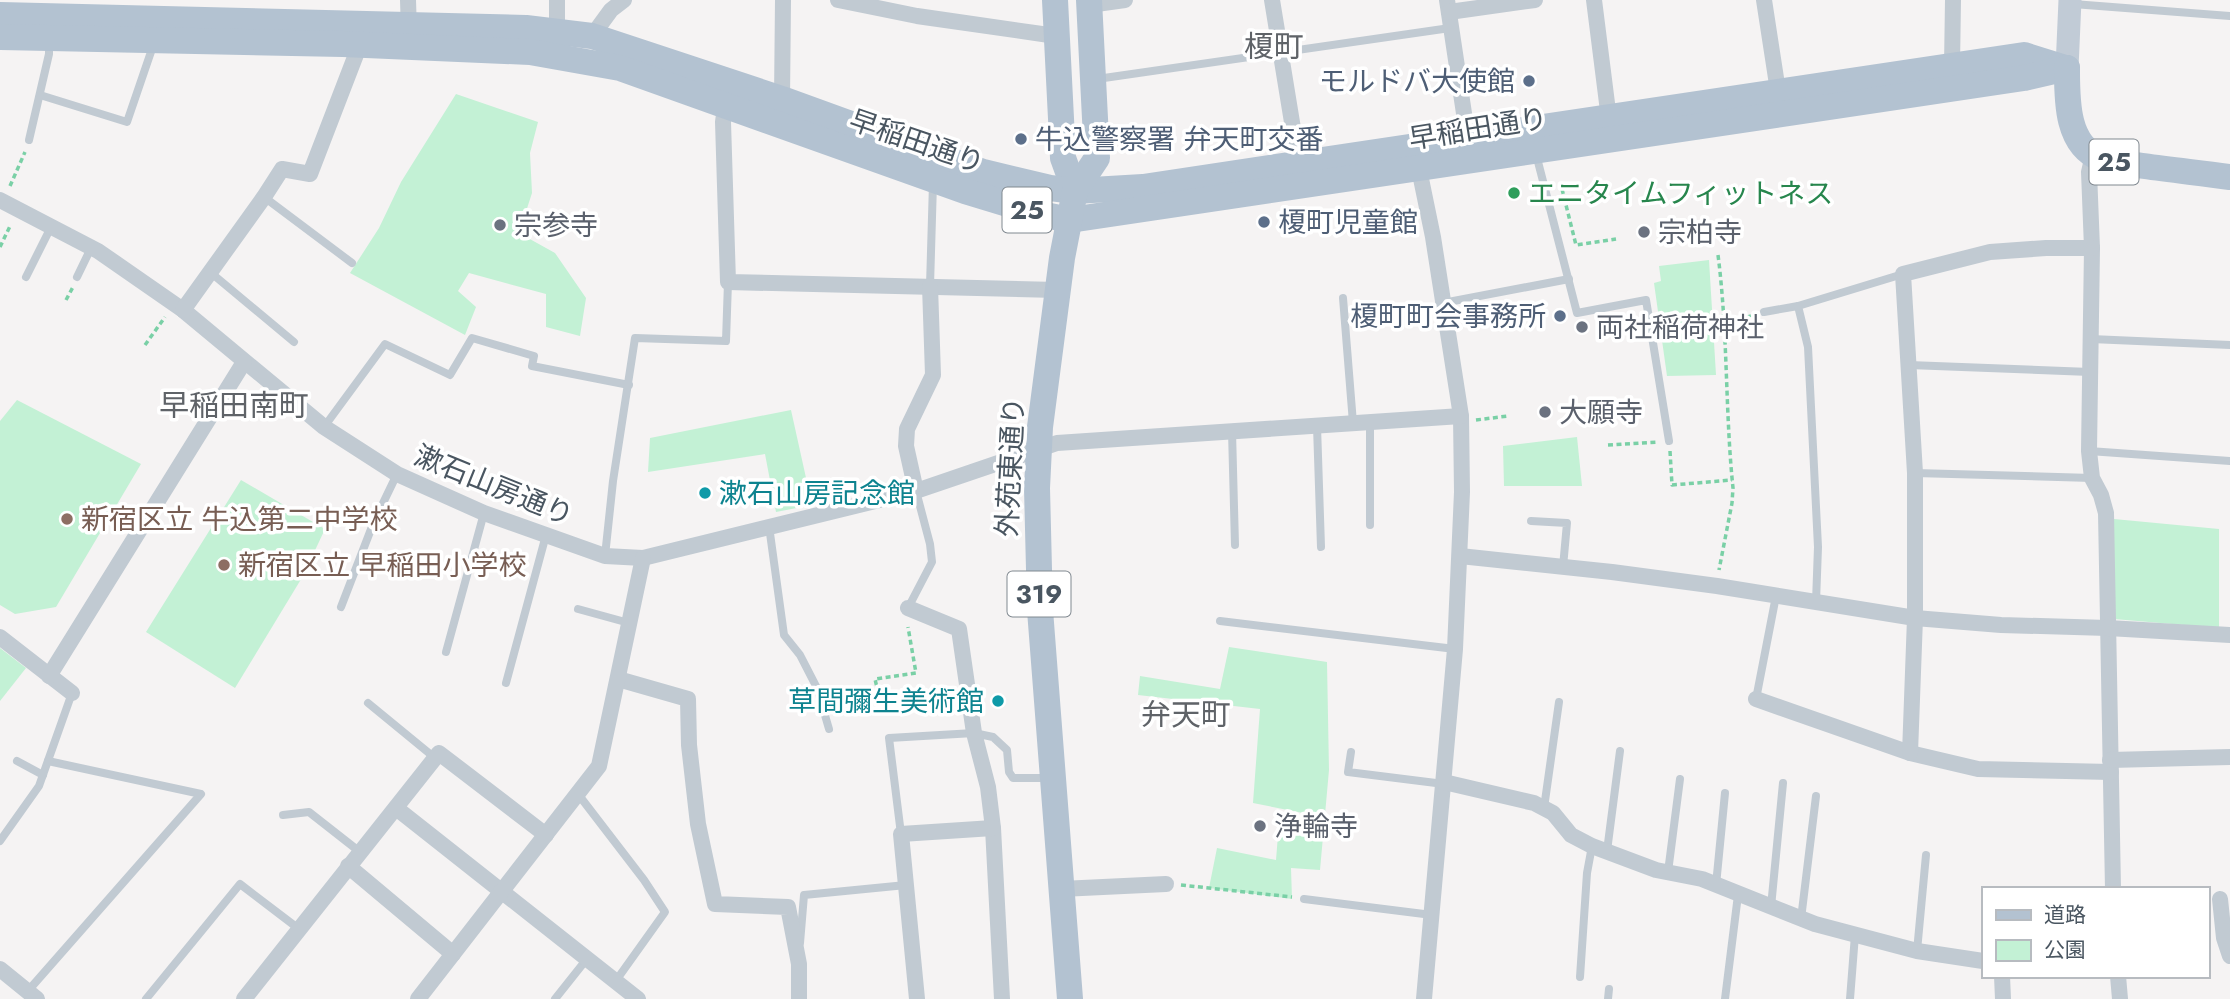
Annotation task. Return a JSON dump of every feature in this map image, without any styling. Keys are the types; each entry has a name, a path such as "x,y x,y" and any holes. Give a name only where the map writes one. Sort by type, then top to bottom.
{"main road":[{"name":"外苑東通り","path":"1055,0 1063,158 1075,191"},
{"name":"外苑東通り","path":"1070,999 1037,544 1039,449 1057,290 1075,191 1097,158 1089,3"},
{"name":"早稲田通り","path":"0,15 364,34"},
{"name":"早稲田通り","path":"0,37 50,18 155,40 364,34 409,24 526,28 592,36 782,99 982,172 1075,191 1143,187 1299,165 2024,55 2067,68"},
{"name":"早稲田通り","path":"409,24 530,52 620,68 725,108 933,180 1040,214 1070,220 2024,78 2067,68"},
{"name":"25","path":"2067,68 2067,99 2073,126 2084,147 2093,155 2120,163 2230,177"}],"street":[{"path":"557,0 557,31"},
{"path":"592,36 611,10 624,0"},
{"path":"782,0 782,99"},
{"path":"838,0 917,8 1056,36"},
{"path":"1089,3 1125,0"},
{"path":"1272,0 1299,165"},
{"path":"1468,140 1449,13 1535,0"},
{"path":"1594,0 1609,119"},
{"path":"1764,0 1778,91"},
{"path":"1952,66 1953,0"},
{"path":"2067,68 2070,2"},
{"path":"178,307 210,272 282,169 310,174 364,34"},
{"path":"725,108 723,122 728,282 1057,290"},
{"path":"2093,155 2089,172 2092,248 2089,451 2092,478 2106,513 2113,887"},
{"path":"1419,169 1461,419 1460,556 1455,649 1424,999"},
{"name":"漱石山房通り","path":"2,200 91,248 178,307 324,427 397,474 485,513 605,556 643,558 916,491 1058,443 1353,423 1461,419"},
{"path":"1910,753 1915,618 1915,473 1903,274 1990,252 2046,247 2092,248"},
{"path":"916,491 906,446 907,429 933,375 930,286"},
{"path":"49,676 244,362"},
{"path":"1460,556 1717,586 1915,618 2001,625 2230,635"},
{"path":"418,999 599,766 643,558"},
{"path":"908,608 960,629 974,733 988,787 993,828 1002,999"},
{"path":"0,637 72,693"},
{"path":"618,679 688,699 689,745 698,824 715,904 788,907 799,964 799,999"},
{"path":"1756,699 1910,753 1978,769 2110,766 2230,757"},
{"path":"244,999 439,753 546,835"},
{"path":"1444,783 1534,803 1553,813 1571,835 1600,849 1668,873 1702,879 1801,919 1917,951 1982,961"},
{"path":"396,808 638,999"},
{"path":"917,999 901,834 993,828"},
{"path":"348,866 453,954"},
{"path":"1061,889 1166,884"},
{"path":"2219,899 2224,939 2230,956"},
{"path":"0,969 32,995"},
{"path":"2002,978 2003,999"},
{"path":"2118,978 2120,999"}],"lane":[{"path":"2070,2 2230,16"},
{"path":"1094,79 1280,52 1449,13"},
{"path":"29,140 49,54 50,18"},
{"path":"40,95 127,122 155,40"},
{"path":"1535,151 1577,313 1646,300 1670,441"},
{"path":"930,286 933,180"},
{"path":"264,197 352,263"},
{"path":"26,277 51,226"},
{"path":"76,279 91,248"},
{"path":"210,272 294,342"},
{"path":"1764,312 1798,306 1903,274"},
{"path":"1443,303 1569,279"},
{"path":"605,556 612,481 635,338 726,341 728,282"},
{"path":"1343,298 1353,423"},
{"path":"1798,306 1808,347 1818,547 1816,602"},
{"path":"324,427 385,344 450,375 472,338 534,356 532,366 629,384"},
{"path":"2091,338 2230,345"},
{"path":"1909,365 2090,372"},
{"path":"1370,422 1370,525"},
{"path":"1317,426 1321,547"},
{"path":"1232,431 1235,545"},
{"path":"2089,451 2230,461"},
{"path":"1915,473 2092,478"},
{"path":"341,607 373,524 397,474"},
{"path":"908,608 932,562 916,491"},
{"path":"446,652 485,513"},
{"path":"1531,521 1567,523 1563,567"},
{"path":"769,526 784,635 800,655 817,688 829,729"},
{"path":"506,683 546,535"},
{"path":"1756,699 1776,596"},
{"path":"578,609 629,623"},
{"path":"1220,621 1455,649"},
{"path":"0,841 39,786 72,693"},
{"path":"1544,808 1559,702"},
{"path":"368,703 435,758"},
{"path":"901,834 889,738 974,733 993,737 1007,750 1009,772 1013,778 1052,778"},
{"path":"1580,977 1587,873 1600,849 1620,751"},
{"path":"1351,752 1349,772 1444,783"},
{"path":"17,761 43,775"},
{"path":"32,995 201,794 48,761"},
{"path":"1668,873 1680,779"},
{"path":"1772,908 1783,783"},
{"path":"1716,886 1725,793"},
{"path":"578,794 644,880 664,912 615,982"},
{"path":"1801,919 1816,796"},
{"path":"283,816 309,812 360,852"},
{"path":"1917,951 1926,855"},
{"path":"146,999 240,884 299,929"},
{"path":"799,964 804,895 906,885"},
{"path":"1725,999 1738,895"},
{"path":"1304,899 1432,915"},
{"path":"1850,999 1855,934"},
{"path":"555,999 586,960"},
{"path":"1608,999 1609,989"}],"path":[{"path":"2,200 25,153"},
{"path":"1562,189 1576,245 1616,239"},
{"path":"0,247 10,228"},
{"path":"1717,586 1732,503 1718,255"},
{"path":"66,300 76,279"},
{"path":"145,345 178,307"},
{"path":"1723,324 1764,312"},
{"path":"1461,419 1508,416"},
{"path":"1608,445 1670,441 1672,485 1732,480"},
{"path":"882,710 875,680 916,673 906,618 908,608"},
{"path":"1166,884 1304,899"}],"green space":[{"path":"456,94 538,122 530,153 532,193 519,233 555,253 586,298 580,336 546,327 546,294 469,273 458,291 476,307 465,335 350,273 379,228 401,182"},
{"path":"1709,260 1716,375 1667,376 1654,283 1661,281 1659,266"},
{"path":"17,400 141,464 56,607 15,614 0,605 0,421"},
{"path":"791,410 812,505 776,512 765,454 648,472 650,438"},
{"path":"1577,437 1582,486 1504,486 1503,446"},
{"path":"241,480 325,529 303,576 235,688 146,632"},
{"path":"2114,519 2219,529 2219,628 2114,619"},
{"path":"1229,647 1327,662 1329,770 1320,870 1291,868 1292,899 1209,888 1217,848 1276,860 1278,835 1306,834 1308,814 1253,803 1260,709 1138,695 1140,676 1220,689"},
{"path":"0,648 26,668 0,701"}],"place":[{"name":"モルドバ大使館","path":"1529,81"},
{"name":"牛込警察署 弁天町交番","path":"1021,139"},
{"name":"エニタイムフィットネス","path":"1514,193"},
{"name":"榎町児童館","path":"1264,222"},
{"name":"宗参寺","path":"500,225"},
{"name":"宗柏寺","path":"1644,232"},
{"name":"榎町町会事務所","path":"1560,316"},
{"name":"両社稲荷神社","path":"1582,327"},
{"name":"大願寺","path":"1545,412"},
{"name":"漱石山房記念館","path":"705,493"},
{"name":"新宿区立 牛込第二中学校","path":"67,519"},
{"name":"新宿区立 早稲田小学校","path":"224,565"},
{"name":"草間彌生美術館","path":"998,701"},
{"name":"浄輪寺","path":"1260,826"}],"district":[{"name":"榎町","path":"1274,47"},
{"name":"早稲田南町","path":"234,406"},
{"name":"弁天町","path":"1186,715"}]}
